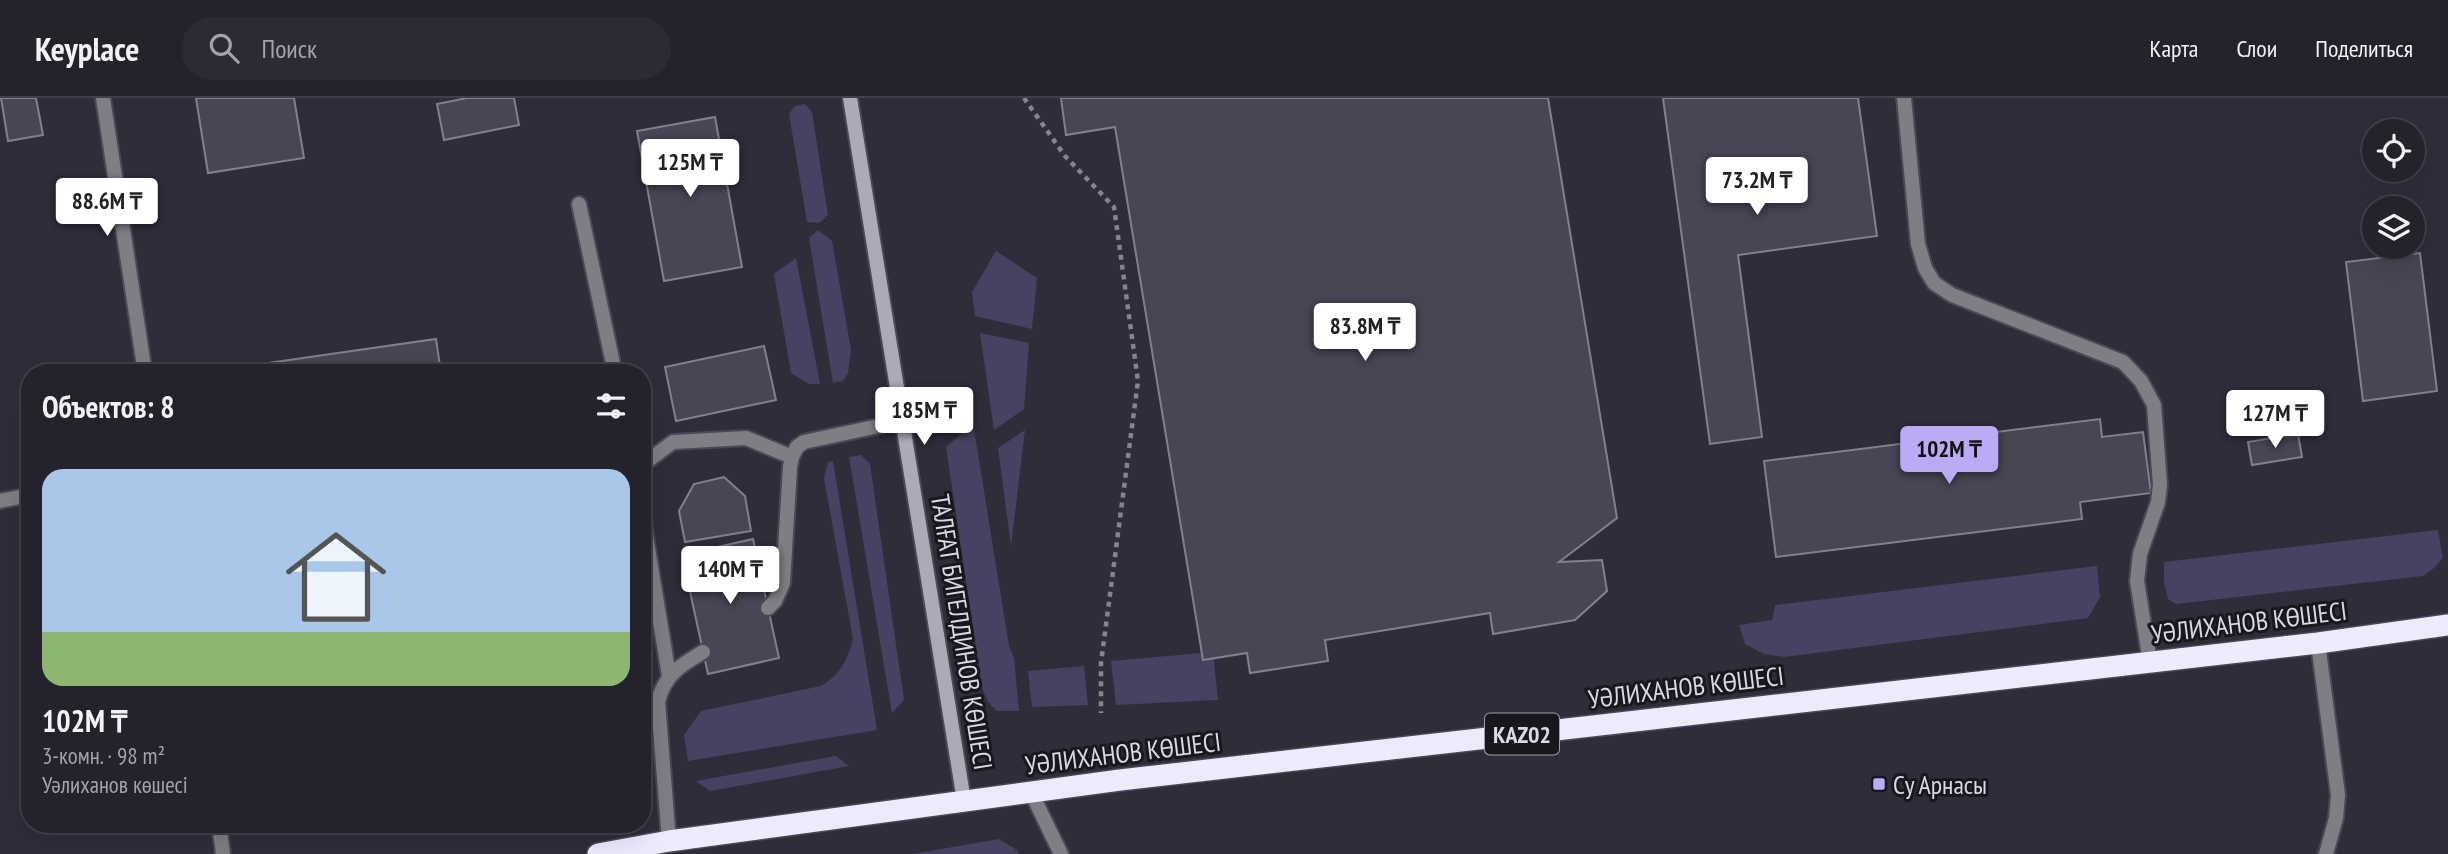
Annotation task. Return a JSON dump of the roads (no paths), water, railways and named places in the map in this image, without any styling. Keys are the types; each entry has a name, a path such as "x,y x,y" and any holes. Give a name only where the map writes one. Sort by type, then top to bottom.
{"highway":[{"name":"УӘЛИХАНОВ КӨШЕСІ","path":"598,854 670,841 1031,792 2318,643 2448,625"}],"street":[{"path":"103,98 144,364"},
{"name":"ТАЛҒАТ БИГЕЛДИНОВ КӨШЕСІ","path":"850,98 964,801"},
{"path":"1904,98 1918,244 1925,268 1934,283 1952,295 2123,362 2141,381 2154,405 2160,485 2155,512 2140,554 2137,581 2150,662"},
{"path":"579,204 613,364"},
{"path":"768,608 780,592 784,573 792,457 797,447 814,439 902,421"},
{"path":"651,459 673,442 746,438 792,457"},
{"path":"0,501 21,497"},
{"path":"651,567 669,676"},
{"path":"2318,643 2338,795 2336,818 2326,854"},
{"path":"670,841 658,717 662,688 669,676 679,667 703,652"},
{"path":"1031,792 1061,854"},
{"path":"220,833 223,854"}],"place":[{"name":"Су Арнасы","path":"1879,784"}]}
